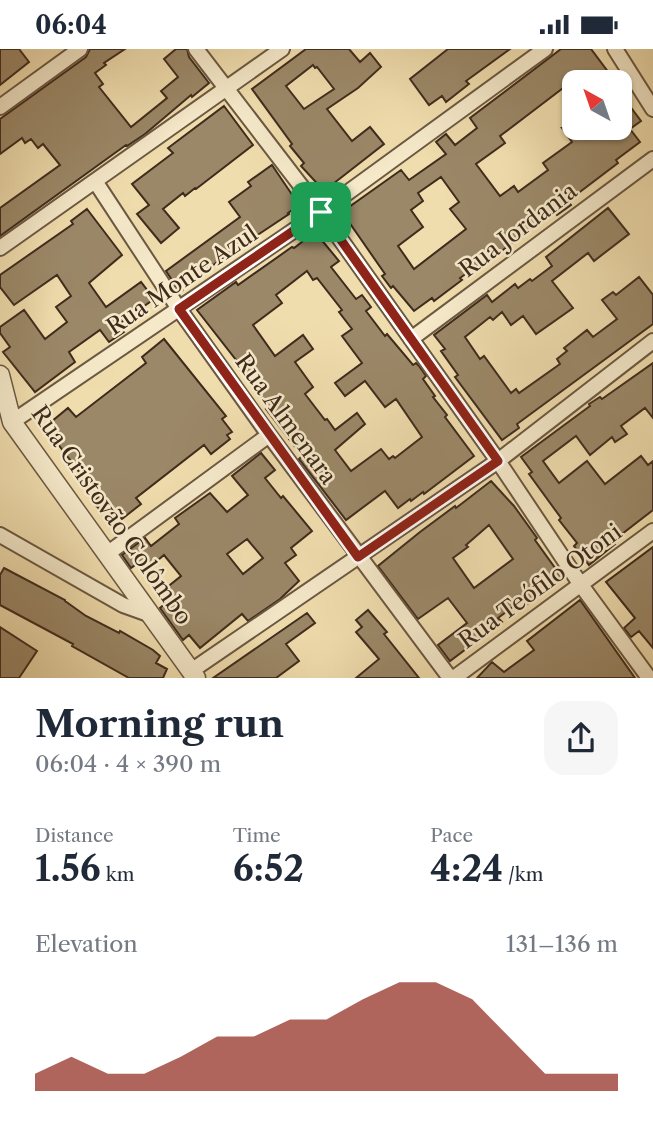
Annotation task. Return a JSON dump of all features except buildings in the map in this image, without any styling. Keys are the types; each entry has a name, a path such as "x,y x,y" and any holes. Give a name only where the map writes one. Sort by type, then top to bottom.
{"street":[{"path":"0,107 80,49"},
{"path":"196,49 321,212 649,678"},
{"path":"0,248 282,49"},
{"name":"Rua Monte Azul","path":"12,422 321,212 545,49"},
{"path":"615,49 653,109"},
{"name":"Rua Jordania","path":"411,338 653,159"},
{"name":"Rua Almenara","path":"95,181 179,309 269,435 358,557 452,678"},
{"path":"193,674 498,461 653,341"},
{"name":"Rua Cristovão Colômbo","path":"0,375 12,422 193,674"},
{"path":"107,554 269,435"},
{"name":"Rua Teófilo Otoni","path":"452,678 653,531"},
{"path":"0,535 123,605 151,615"}],"route":[{"path":"321,212 498,461 358,557 179,309 321,212"}]}
